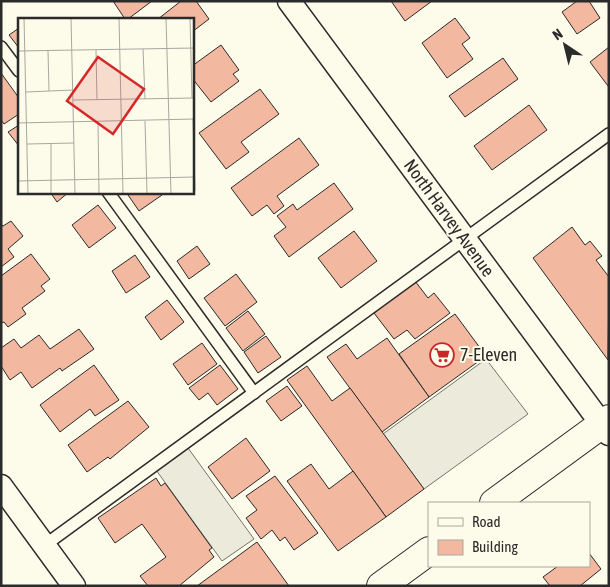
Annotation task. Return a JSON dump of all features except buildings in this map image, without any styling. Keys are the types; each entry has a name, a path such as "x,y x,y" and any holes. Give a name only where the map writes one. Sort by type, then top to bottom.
{"main road":[{"path":"495,502 606,426"},
{"path":"392,583 428,552"}],"street":[{"name":"North Harvey Avenue","path":"289,1 464,239 606,426"},
{"path":"1,486 74,586"}],"lane":[{"path":"1,47 18,70"},
{"path":"44,545 609,134"},
{"path":"109,194 254,393"}],"shaded area":[{"path":"486,359 528,414 424,489 383,434"},
{"path":"188,448 254,539 222,561 156,470"}],"place":[{"name":"7-Eleven","path":"442,355"}]}
